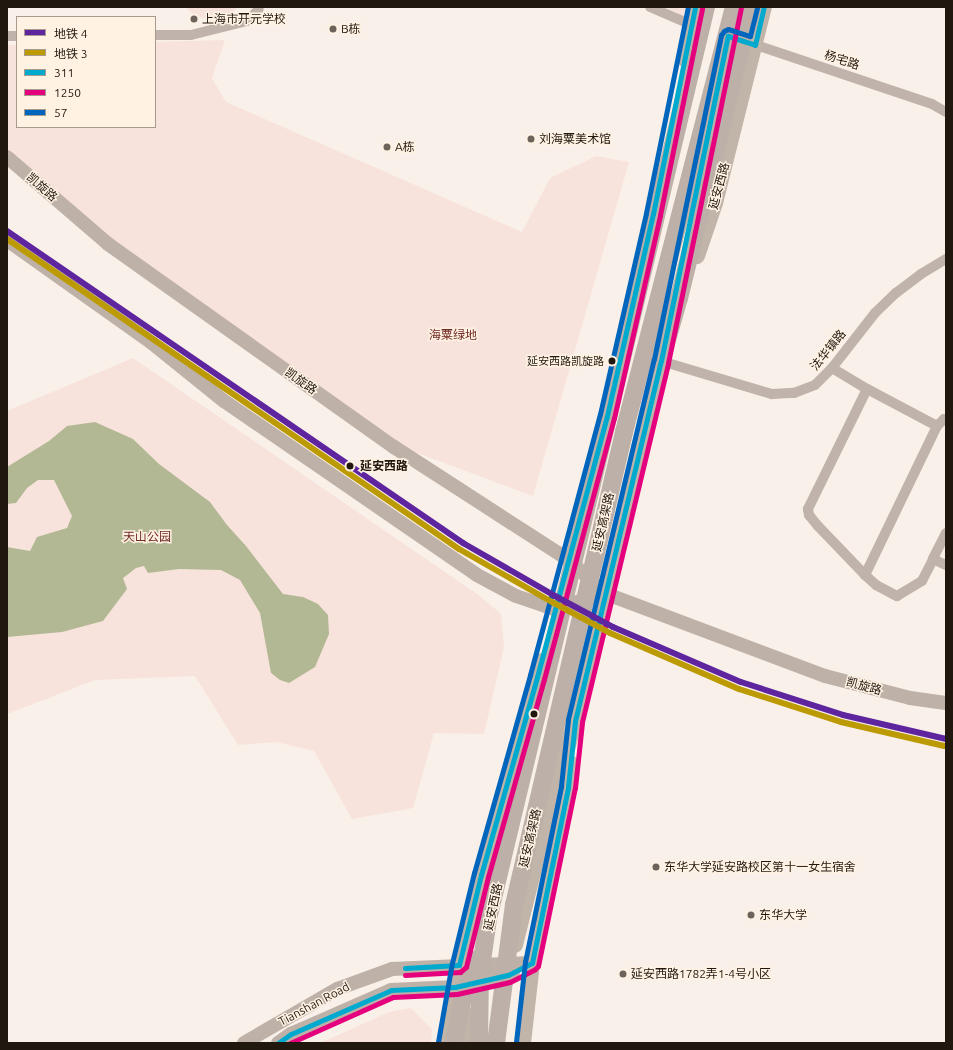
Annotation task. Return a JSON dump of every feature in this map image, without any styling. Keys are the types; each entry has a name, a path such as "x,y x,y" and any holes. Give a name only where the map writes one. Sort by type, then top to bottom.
{"highway":[{"name":"延安高架路","path":"479,1043 480,975 488,919 706,7"},
{"name":"延安高架路","path":"497,1043 514,905 624,432 734,7"},
{"path":"661,361 679,298 751,7"},
{"path":"454,1043 462,1001 488,919"}],"main road":[{"name":"延安西路","path":"445,1043 459,965 481,875 537,677 607,416 653,214 695,7"},
{"name":"延安西路","path":"497,1043 509,969 549,809 575,721 604,593 647,425 734,7"},
{"name":"延安西路","path":"661,361 715,203 764,7"},
{"path":"607,416 647,425"},
{"name":"延安西路","path":"469,1043 480,964 533,729 537,677"},
{"name":"延安西路","path":"523,1043 532,963 568,787 575,721"}],"street":[{"path":"156,35 191,35 247,21 259,7"},
{"path":"650,7 692,25"},
{"name":"杨宅路","path":"728,36 932,104 946,112"},
{"name":"凯旋路","path":"7,157 114,248 394,447 569,560 604,593 825,676 910,698 946,703"},
{"path":"7,240 152,343 224,401 477,575 516,596 554,609 604,593"},
{"name":"法华镇路","path":"661,361 772,394 794,393 815,385 832,368 875,313 896,293 920,274 946,259"},
{"path":"832,368 937,426"},
{"path":"868,389 808,509 809,515 876,585 896,596 922,581 946,533"},
{"path":"865,574 937,426 944,419 946,420"},
{"path":"933,559 946,565"},
{"path":"278,1043 292,1034 391,990 455,987 478,982 509,969 532,963"},
{"name":"Tianshan Road","path":"244,1043 337,989 392,969 480,964 509,969"}],"green space":[{"path":"185,7 238,7 232,13 219,19 205,19 193,14"},
{"path":"665,7 690,7 688,18"},
{"name":"海粟绿地","path":"225,40 212,78 226,102 522,232 550,178 596,156 629,162 533,496 399,446 109,243 7,149 7,45 16,45 16,128 156,128 156,42"},
{"name":"天山公园","path":"133,358 480,596 501,614 504,647 484,734 434,733 413,808 352,819 314,751 276,742 238,745 195,676 95,680 7,714 7,411"},
{"path":"411,1008 432,1029 431,1043 320,1043 389,1012"}],"shaded area":[{"path":"95,422 133,439 159,464 210,502 283,594 303,597 318,604 328,615 329,634 315,667 289,683 280,680 271,673 260,613 240,580 221,570 179,569 148,573 144,566 136,568 123,578 127,589 103,621 62,632 7,637 7,547 30,551 37,537 67,528 72,516 54,480 38,480 27,488 16,503 7,504 7,467 49,441 67,426"}],"metro line":[{"name":"4","path":"7,231 463,543 555,596 613,627 741,682 843,715 946,739"},
{"name":"3","path":"7,239 459,549 552,602 610,633 739,689 841,722 944,746"}],"transit line":[{"name":"57","path":"438,1042 452,963 474,873 530,675 600,414 646,213 688,7"},
{"name":"311","path":"405,968 459,965 481,875 537,677 607,416 653,214 695,7"},
{"name":"57","path":"516,1042 525,962 561,786 568,719 654,359 721,35 728,29 750,36 757,7"},
{"name":"311","path":"278,1043 291,1034 391,990 455,987 508,975 532,963 568,787 575,721 661,361 728,36 755,45 764,7"},
{"name":"1250","path":"405,975 460,972 466,967 488,877 544,679 614,418 660,215 702,8"},
{"name":"1250","path":"290,1043 393,997 457,994 510,982 538,966 575,788 582,722 668,363 741,8"}],"place":[{"name":"上海市开元学校","path":"194,19"},
{"name":"B栋","path":"333,29"},
{"name":"刘海粟美术馆","path":"531,139"},
{"name":"A栋","path":"387,147"},
{"name":"延安西路凯旋路","path":"612,361"},
{"name":"延安西路","path":"350,466"},
{"name":"东华大学延安路校区第十一女生宿舍","path":"656,867"},
{"name":"东华大学","path":"751,915"},
{"name":"延安西路1782弄1-4号小区","path":"623,974"}]}
